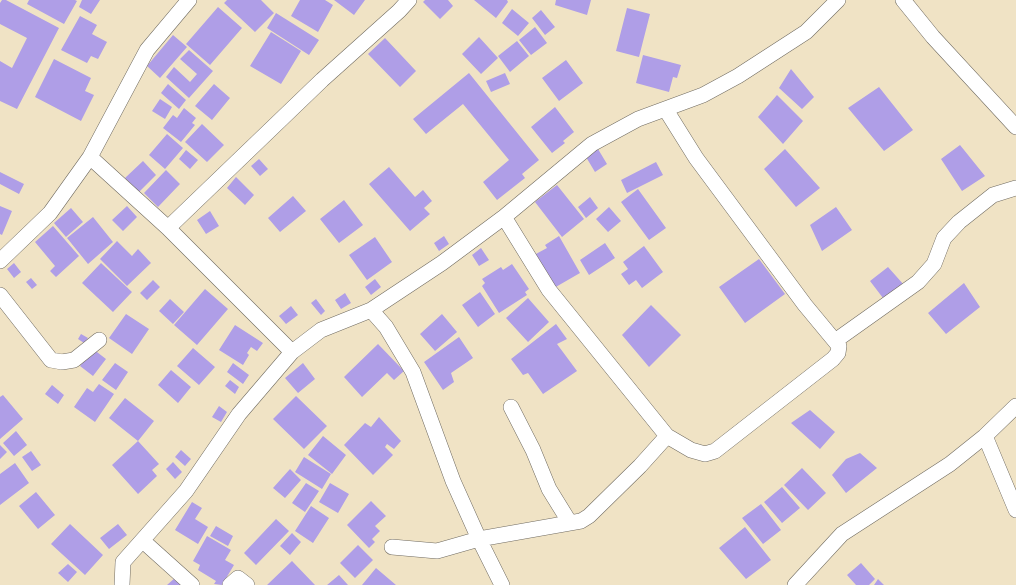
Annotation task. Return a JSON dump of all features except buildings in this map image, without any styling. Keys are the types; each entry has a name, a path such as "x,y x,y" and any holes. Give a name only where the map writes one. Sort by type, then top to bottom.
{"street":[{"path":"0,261 50,212 90,157 147,50 189,0"},
{"path":"168,228 322,80 400,11 409,0"},
{"path":"122,585 123,562 186,491 239,414 292,352 321,330 371,310 442,263 504,217 592,144 638,119 703,96 738,76 806,32 838,0"},
{"path":"903,0 933,37 1016,127"},
{"path":"504,217 549,290 667,436 690,450 705,454 715,451 833,359 838,353 838,346 796,293 696,158 666,110"},
{"path":"90,157 168,228 292,352"},
{"path":"835,341 918,282 934,264 944,238 959,222 994,195 1016,188"},
{"path":"0,295 51,360 62,362 74,360 99,340"},
{"path":"371,310 386,327 413,372 423,396 441,452 479,539 502,585"},
{"path":"795,585 842,534 950,464 985,436 1016,406"},
{"path":"510,407 533,450 549,489 570,523"},
{"path":"392,547 437,551 479,539 581,521 589,516 640,466 667,436"},
{"path":"985,436 1016,510"},
{"path":"143,541 192,585"},
{"path":"230,585 238,578 247,585"}]}
